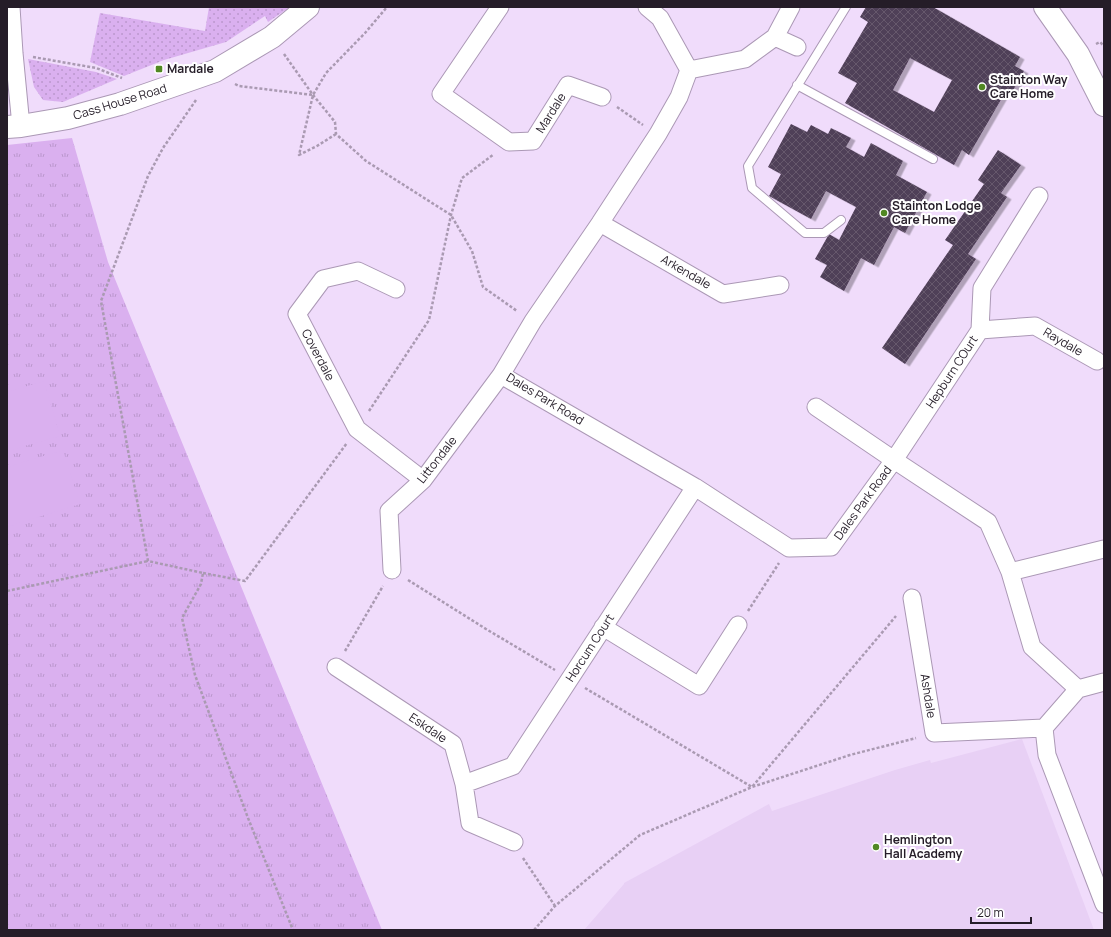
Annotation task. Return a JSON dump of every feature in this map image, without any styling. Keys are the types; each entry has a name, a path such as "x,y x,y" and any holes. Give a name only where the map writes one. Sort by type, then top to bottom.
{"street":[{"path":"11,7 14,53 14,127"},
{"name":"Cass House Road","path":"14,127 68,118 120,104 215,71 272,37 308,7"},
{"path":"500,7 441,94 509,142"},
{"path":"647,7 660,18 689,70 745,59 775,37 791,7"},
{"path":"1045,7 1078,54 1104,104"},
{"path":"775,37 797,47"},
{"name":"Dales Park Road","path":"689,70 680,98 658,134 600,223 533,321 501,375 695,487 789,548 831,547 894,460"},
{"name":"Mardale","path":"509,142 533,141 568,85 602,97"},
{"name":"Hepburn COurt","path":"894,460 980,330 982,288 1039,196"},
{"name":"Arkendale","path":"600,223 723,294 780,286"},
{"name":"Coverdale","path":"396,289 358,271 323,279 297,314 357,429 423,480"},
{"name":"Raydale","path":"980,330 1035,326 1097,361"},
{"name":"Littondale","path":"392,570 388,510 423,480 501,375"},
{"name":"Dales Park Road","path":"816,407 988,522 1010,572 1032,647 1078,688"},
{"name":"Horcum Court","path":"464,784 513,766 695,487"},
{"path":"1010,572 1104,549"},
{"name":"Ashdale","path":"912,598 934,733 1044,728"},
{"path":"603,627 699,686 738,625"},
{"name":"Eskdale","path":"336,667 453,744 464,784 470,823 514,842"},
{"path":"1103,901 1047,755 1044,728 1078,688 1104,682"}],"lane":[{"path":"841,220 824,234 805,233 752,188 748,166 846,7"},
{"path":"797,85 933,159"}],"path":[{"path":"336,134 299,155 313,95 326,73 365,33 386,7"},
{"path":"272,37 313,95 335,122 336,134 366,161 451,216 472,251 483,287 533,321"},
{"path":"14,53 96,68 122,78"},
{"path":"148,561 101,301 148,176 163,148 215,71 239,86 313,95"},
{"path":"602,97 658,134"},
{"path":"7,591 148,561 245,581 357,429 429,320 451,216 462,178 509,142"},
{"path":"738,625 789,548"},
{"path":"336,667 392,570 486,629 752,787"},
{"path":"203,573 201,584 182,618 195,675 248,818 293,930"},
{"path":"752,787 912,598"},
{"path":"534,930 555,906 640,835 752,787 850,755 934,733"},
{"path":"514,842 555,906"}],"shaded area":[{"name":"Hemlington Hall Academy","path":"1022,739 1094,930 584,930 624,883 769,804 772,811 895,770 930,760 931,763"}],"green space":[{"path":"209,7 290,7 268,22 265,16 226,42 164,60 124,76 90,62 100,13 205,31"},
{"path":"28,59 96,72 117,79 63,102 43,100 34,87"},
{"path":"72,138 108,262 382,930 7,930 7,145"},
{"path":"44,381 60,436 7,451 7,392"},
{"path":"63,450 80,504 7,527 7,467"}],"building":[{"name":"Stainton Way Care Home","path":"866,7 933,7 1020,57 1015,66 1024,71 1011,94 1006,91 969,155 962,150 954,165 845,103 857,83 838,73 868,22 860,17","holes":["910,58 952,80 934,112 893,90"]},
{"name":"Stainton Lodge Care Home","path":"791,124 807,132 811,125 828,134 831,128 851,138 846,147 864,157 871,143 903,161 896,175 927,192 905,233 894,227 874,265 861,258 844,291 820,277 827,265 815,259 829,234 839,240 856,207 826,191 811,219 769,196 781,174 768,167"},
{"path":"998,150 1021,165 1001,193 1007,197 968,254 976,259 905,364 882,348 953,245 945,240 984,184 978,180"}],"place":[{"name":"Mardale","path":"159,69"},
{"name":"Stainton Way Care Home","path":"982,87"},
{"name":"Stainton Lodge Care Home","path":"884,213"},
{"name":"Hemlington Hall Academy","path":"876,847"}]}
